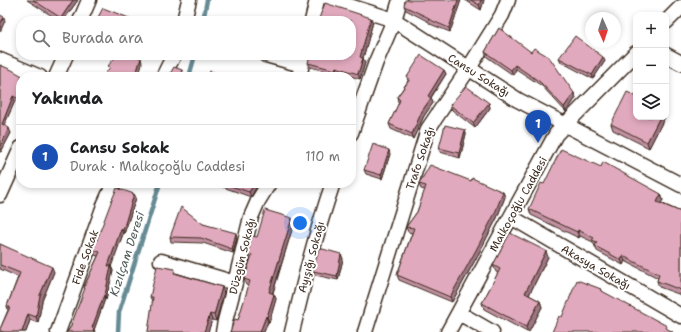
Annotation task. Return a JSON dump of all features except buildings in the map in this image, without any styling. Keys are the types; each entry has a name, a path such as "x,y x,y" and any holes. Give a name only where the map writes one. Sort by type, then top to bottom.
{"street":[{"path":"82,16 90,0"},
{"path":"185,16 189,0"},
{"path":"313,16 317,0"},
{"path":"330,0 394,20"},
{"path":"356,119 376,62 394,20 400,0"},
{"name":"Trafo Sokağı","path":"365,332 428,129 502,16 508,0"},
{"path":"669,19 681,7"},
{"name":"Cansu Sokağı","path":"394,20 518,100 681,184"},
{"name":"Malkoçoğlu Caddesi","path":"448,332 556,134 633,56"},
{"path":"669,57 681,63"},
{"path":"0,60 28,72"},
{"path":"58,72 64,60"},
{"path":"166,72 172,60"},
{"path":"282,60 302,66"},
{"path":"0,195 16,159"},
{"name":"Fide Sokak","path":"58,332 112,188"},
{"name":"Düzgün Sokağı","path":"223,332 250,217 266,188"},
{"name":"Ayışığı Sokağı","path":"292,332 305,278 331,188"},
{"name":"Akasya Sokağı","path":"511,217 681,316"},
{"path":"161,261 235,284"},
{"path":"459,313 492,332"}],"waterway":[{"name":"Kızılçam Deresi","path":"204,16 207,0"},
{"name":"Kızılçam Deresi","path":"190,72 194,60"},
{"name":"Kızılçam Deresi","path":"118,332 119,312 158,188"}],"place":[{"name":"Cansu Sokak","path":"538,143"}]}
